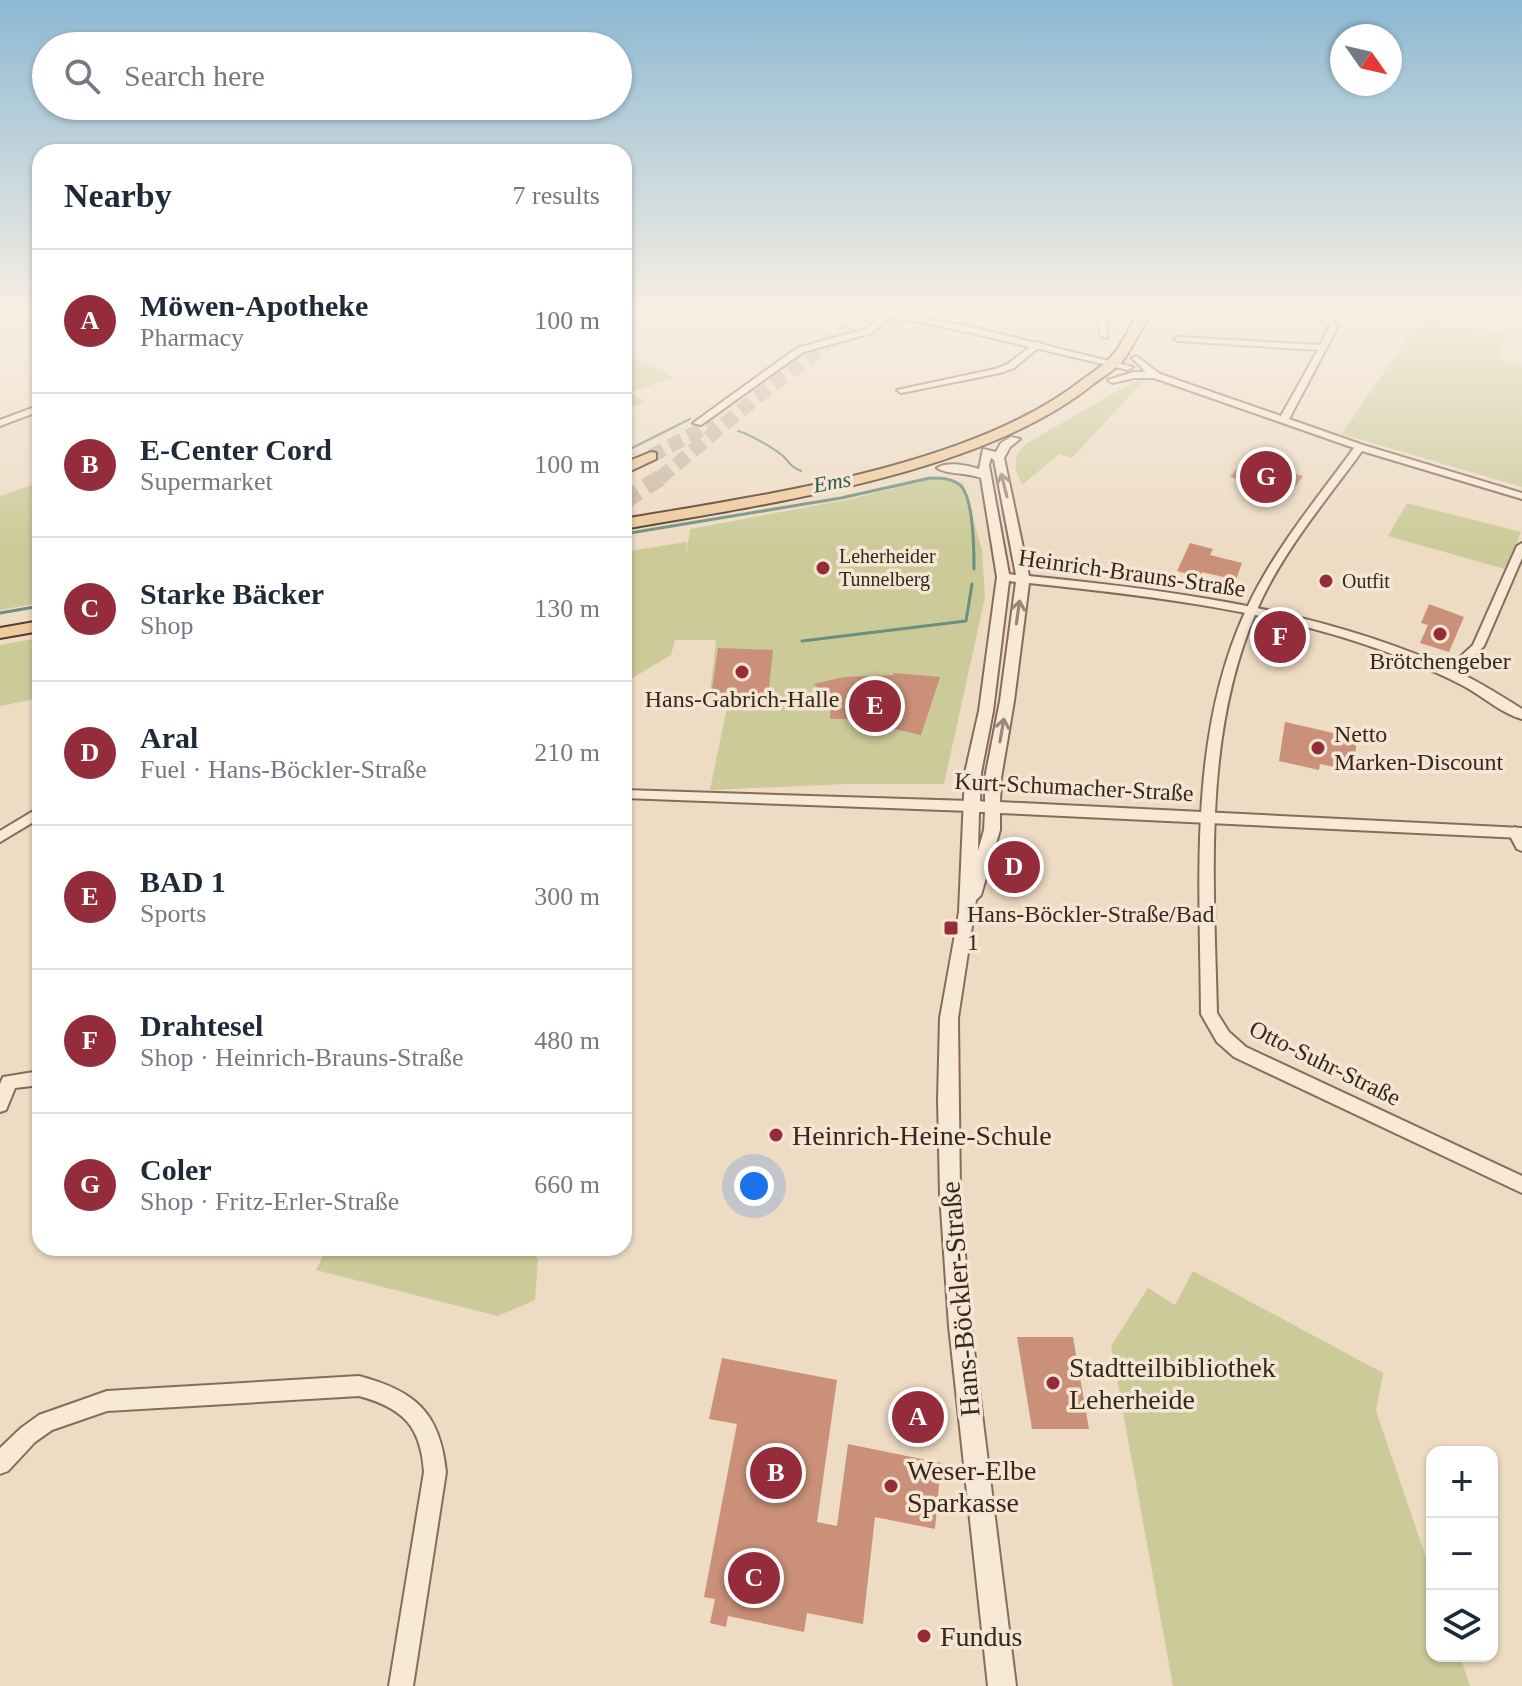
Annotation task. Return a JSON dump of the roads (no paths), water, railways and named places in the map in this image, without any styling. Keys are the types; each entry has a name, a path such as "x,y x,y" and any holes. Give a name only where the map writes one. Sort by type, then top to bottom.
{"main road":[{"path":"632,523 747,502 859,487 993,455 1008,436 1085,389"},
{"path":"747,502 1008,436 1066,413 1100,389"},
{"path":"966,446 993,455"},
{"path":"632,465 651,456"},
{"path":"0,635 32,630"}],"street":[{"path":"698,423 746,389"},
{"path":"901,390 908,389"},
{"path":"1194,389 1360,447 1522,496"},
{"path":"1284,419 1301,389"},
{"path":"0,423 32,411"},
{"name":"Otto-Suhr-Straße","path":"1360,447 1299,532 1250,612 1232,661 1222,706 1208,817 1209,1014 1223,1037 1240,1052 1522,1185"},
{"name":"Hans-Böckler-Straße","path":"993,455 986,476 1000,544 1003,577 986,711 973,773 967,912 949,1018 950,1194 970,1426 1002,1686"},
{"name":"Hans-Böckler-Straße","path":"967,912 992,830 993,778 1023,579 993,455"},
{"path":"942,468 969,469 986,476"},
{"path":"1450,673 1478,646 1522,546"},
{"name":"Heinrich-Brauns-Straße","path":"1003,577 1163,596 1287,618 1360,638 1450,673 1522,715"},
{"name":"Kurt-Schumacher-Straße","path":"632,794 1208,817 1520,837"},
{"path":"0,837 32,817"},
{"path":"0,1105 9,1082 32,1079"},
{"path":"0,1463 46,1422 107,1401 359,1386 387,1393 405,1404 425,1427 435,1447 435,1472 401,1686"}],"waterway":[{"path":"632,448 690,419"},
{"path":"738,431 770,447 801,471"},
{"name":"Ems","path":"632,533 942,478 958,483 969,502 974,569"},
{"name":"Ems","path":"802,641 966,621 972,584"},
{"path":"0,613 32,607"}],"tunnel":[{"path":"660,478 768,389"},
{"path":"651,456 714,423"},
{"path":"632,496 660,478"}],"place":[{"name":"Coler","path":"1266,477"},
{"name":"Leherheider Tunnelberg","path":"823,568"},
{"name":"Outfit","path":"1326,581"},
{"name":"Brötchengeber","path":"1440,634"},
{"name":"Drahtesel","path":"1280,637"},
{"name":"Hans-Gabrich-Halle","path":"742,672"},
{"name":"BAD 1","path":"875,706"},
{"name":"Netto Marken-Discount","path":"1318,748"},
{"name":"Aral","path":"1014,867"},
{"name":"Hans-Böckler-Straße/Bad 1","path":"951,928"},
{"name":"Heinrich-Heine-Schule","path":"776,1135"},
{"name":"Stadtteilbibliothek Leherheide","path":"1053,1383"},
{"name":"Möwen-Apotheke","path":"918,1417"},
{"name":"E-Center Cord","path":"776,1473"},
{"name":"Weser-Elbe Sparkasse","path":"891,1486"},
{"name":"Starke Bäcker","path":"754,1578"},
{"name":"Fundus","path":"924,1636"}]}
